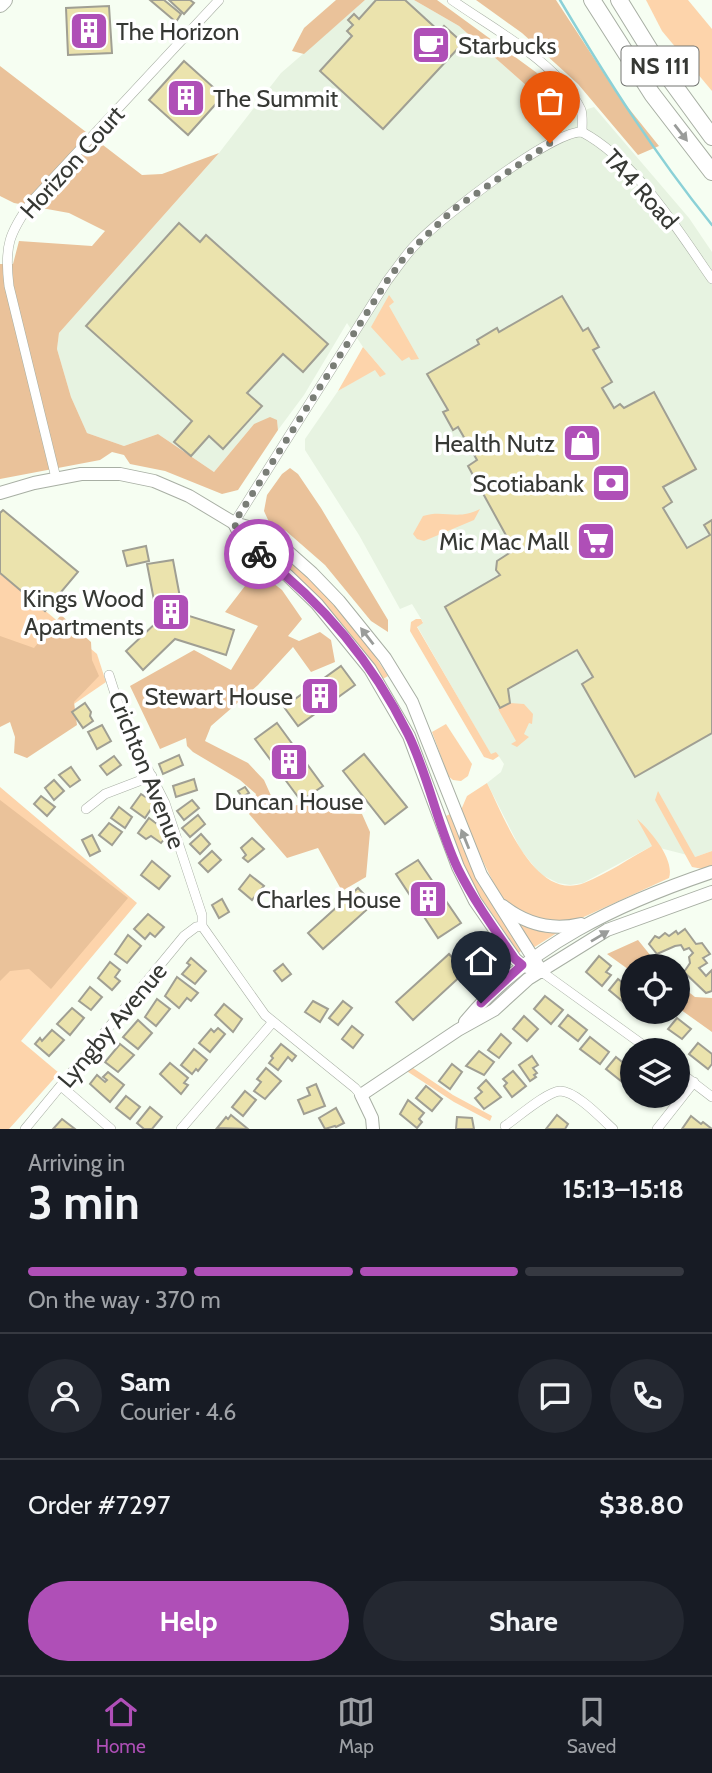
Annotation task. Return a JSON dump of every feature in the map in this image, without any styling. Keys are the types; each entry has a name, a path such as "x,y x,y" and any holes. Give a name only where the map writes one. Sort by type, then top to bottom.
{"highway":[{"path":"0,4 4,0"},
{"name":"NS 111","path":"592,0 652,94 712,172"},
{"name":"NS 111","path":"620,0 658,63 710,133"}],"street":[{"name":"Horizon Court","path":"56,478 9,286 7,259 10,235 32,201 219,0"},
{"path":"452,0 551,71 582,113 582,132"},
{"name":"TA4 Road","path":"234,523 387,281 417,242 454,209 525,159 567,134 582,132 604,146 642,185 675,225 712,279"},
{"path":"0,492 56,478 104,473 146,479 189,496 234,523 255,529 286,550 312,573 339,601 385,658 412,702 469,850 528,962"},
{"path":"234,523 243,541 288,576 317,604 370,669 409,736 458,867 475,901 515,959 528,962 633,1038"},
{"name":"Crichton Avenue","path":"109,675 124,722 165,803 202,915 202,926 241,984 272,1023 355,1088 372,1118 373,1129"},
{"path":"86,809 105,794 152,776"},
{"path":"495,900 524,920 553,927 568,927 643,896 712,872"},
{"path":"360,1095 458,1030 494,1010 528,979 607,930 712,892"},
{"path":"458,1030 481,1003 528,962 601,915"},
{"name":"Lyngby Avenue","path":"25,1129 184,936 202,926"},
{"path":"181,1129 272,1023"},
{"path":"690,1079 712,1097"},
{"path":"657,1129 694,1082"},
{"path":"61,1086 111,1129"},
{"path":"505,1126 551,1094 561,1091 577,1098 613,1129"}],"shaded area":[{"path":"336,0 365,0 304,54 292,51 304,28"},
{"name":"Mic Mac Mall","path":"365,0 414,0 459,26 545,102 536,114 554,131 578,112 594,107 689,218 712,252 712,851 695,857 652,846 583,883 570,885 558,883 540,874 521,850 487,783 501,772 504,764 496,752 491,755 417,626 423,622 412,604 400,609 359,535 305,450 305,439 338,391 375,369 386,374 347,323 304,395 278,430 277,420 254,424 214,472 158,434 124,446 87,433 71,397 57,349 59,333 219,153 281,73"},
{"path":"414,0 437,0 552,84 545,102 459,26"},
{"path":"476,0 556,0 618,95 659,146 638,155 578,84 522,33"},
{"path":"646,0 688,0 712,29 712,91 662,31"},
{"path":"0,66 142,175 162,174 219,153 59,333 57,349 71,397 87,433 124,446 158,434 214,472 254,424 270,417 277,420 278,430 238,490 222,494 165,471 130,464 124,455 112,452 100,460 0,479 0,264 13,264 19,241 92,246 105,231 69,213 14,203 0,196"},
{"path":"389,295 394,302 389,306 419,359 411,360 409,357 402,361 371,327"},
{"path":"363,347 386,374 380,377 375,370 338,391"},
{"path":"290,468 298,474 321,508 388,620 388,632 371,621 325,565 286,531 269,522 264,511 267,495 282,474"},
{"path":"480,509 474,520 424,541 413,534 423,516 457,515"},
{"path":"251,537 283,557 314,582 354,627 388,676 383,679 346,629 320,600 249,540"},
{"path":"249,564 282,590 302,619 288,636 299,641 320,632 331,640 335,662 311,672 293,647 258,685 211,726 205,741 248,763 264,780 277,809 318,801 331,813 362,814 370,832 366,877 342,891 318,848 287,858 249,814 256,794 240,780 193,752 187,746 186,738 160,749 130,686 194,650 231,670 258,626 225,612 245,586 243,566"},
{"path":"0,573 97,654 106,682 49,721 0,708"},
{"path":"61,615 91,642 92,660 99,676 74,702 77,725 27,758 14,753 15,737 10,722 0,727 0,636 34,648"},
{"path":"421,619 423,623 417,627 491,754 496,752 499,756 493,760 484,757 410,631 411,622"},
{"path":"510,703 524,704 533,714 532,724 529,723 524,734 529,737 517,747 511,744 516,741 498,709"},
{"path":"446,724 472,764 468,776 461,781 448,776 432,732"},
{"path":"487,783 523,852 550,880 566,886 584,883 652,846 637,819 655,838 665,855 670,871 669,878 575,921 543,921 510,906 499,894 461,810 467,796"},
{"path":"0,787 137,903 21,1041 59,1073 9,1129 0,1129"},
{"path":"658,791 695,857 712,851 712,866 703,869 692,867 655,800"},
{"path":"0,800 128,898 51,989 29,969 10,971 0,981"},
{"path":"450,814 481,885 523,949 519,953 475,889 462,864 444,817"},
{"path":"511,916 560,931 533,948"},
{"path":"638,940 649,954 620,954 620,963 607,954"},
{"path":"690,993 695,997 712,998 712,1032 690,1016"},
{"path":"407,1064 453,1095 492,1116 490,1121 454,1102 402,1068"}],"building":[{"path":"150,0 164,0 181,14 176,22"},
{"path":"169,0 190,0 194,3 184,14"},
{"path":"376,0 405,0 439,31 444,26 463,43 383,129 320,71 352,36 347,31 353,25 348,20 354,14 359,19"},
{"name":"The Horizon","path":"109,6 112,53 68,55 66,8"},
{"name":"The Summit","path":"184,61 223,96 188,135 149,100"},
{"path":"179,223 200,242 206,235 328,344 303,372 283,354 247,393 262,406 223,449 209,436 191,456 174,442 192,421 86,326"},
{"name":"Mic Mac Mall","path":"562,296 583,331 588,328 599,347 593,350 612,382 602,388 614,408 620,404 624,408 654,392 696,469 663,487 672,502 663,508 687,548 710,535 704,525 712,520 712,733 635,777 582,684 593,677 577,650 508,689 510,703 500,708 445,607 500,575 496,570 497,561 514,550 468,466 477,460 458,427 453,430 443,412 448,410 427,374 479,344 477,340 497,328 499,332"},
{"path":"3,510 78,572 45,611 0,573 0,513"},
{"path":"146,546 149,561 127,566 123,551"},
{"name":"Kings Wood Apartments","path":"173,560 182,608 189,616 234,630 226,655 175,639 143,670 126,651 158,621 147,564"},
{"name":"Stewart House","path":"341,666 355,685 298,726 284,707"},
{"path":"85,703 93,721 83,728 72,712"},
{"name":"Duncan House","path":"277,723 323,786 301,801 255,739"},
{"path":"102,725 111,741 97,749 88,732"},
{"path":"364,754 407,807 385,824 343,771"},
{"path":"179,755 183,765 163,774 159,764"},
{"path":"114,756 121,765 107,775 100,766"},
{"path":"71,767 80,780 70,787 59,775"},
{"path":"194,779 197,790 176,797 173,786"},
{"path":"54,780 64,791 54,800 45,788"},
{"path":"245,787 249,793 242,797 238,791"},
{"path":"141,794 155,803 145,818 131,808"},
{"path":"41,796 55,807 47,816 34,804"},
{"path":"192,800 199,808 184,820 177,811"},
{"path":"119,807 132,817 125,828 111,818"},
{"path":"198,815 205,824 190,837 182,828"},
{"path":"149,818 169,833 161,843 151,836 146,839 138,833"},
{"path":"109,823 122,832 112,845 99,835"},
{"path":"201,834 210,844 200,854 190,844"},
{"path":"92,835 100,851 90,856 82,840"},
{"path":"252,838 264,849 248,862 243,858 246,855 241,848"},
{"path":"212,851 221,860 208,872 199,863"},
{"name":"Charles House","path":"418,860 461,923 438,938 396,874"},
{"path":"152,861 170,876 159,889 141,875"},
{"path":"250,875 264,886 252,900 239,889"},
{"path":"358,888 373,904 323,949 308,933"},
{"path":"222,899 229,912 219,918 212,905"},
{"path":"148,914 164,927 155,937 150,933 145,939 134,929"},
{"path":"685,929 696,944 702,943 710,954 703,958 707,963 699,968 706,976 712,970 712,991 706,993 690,978 690,956 693,953 689,948 684,950 681,945 675,946 657,954 649,944 655,936 659,938 665,933 669,936 676,931 678,934"},
{"path":"128,935 141,946 127,963 115,954"},
{"path":"449,954 465,972 413,1020 396,1002"},
{"path":"599,956 611,966 606,972 611,975 602,986 586,972"},
{"path":"191,958 206,971 195,984 182,974 190,965 187,963"},
{"path":"110,962 120,970 115,977 120,981 112,990 98,978"},
{"path":"283,964 291,974 282,981 274,971"},
{"path":"177,977 198,993 191,1001 187,998 179,1008 165,996"},
{"path":"618,979 620,981 620,999 609,990"},
{"path":"90,987 102,997 91,1010 79,1001"},
{"path":"545,996 563,1010 551,1024 534,1009"},
{"path":"157,999 170,1009 156,1026 145,1017"},
{"path":"313,1001 328,1009 320,1022 305,1012"},
{"path":"343,1001 352,1008 338,1025 329,1018"},
{"path":"224,1004 242,1019 233,1032 215,1015"},
{"path":"72,1008 84,1018 70,1035 57,1024"},
{"path":"568,1015 587,1030 578,1041 559,1026"},
{"path":"524,1016 538,1029 527,1041 513,1029"},
{"path":"138,1020 152,1033 138,1049 123,1037"},
{"path":"672,1024 685,1024 691,1029 681,1038 668,1029"},
{"path":"352,1026 363,1035 353,1048 342,1039"},
{"path":"218,1028 225,1034 210,1052 199,1043 211,1029 214,1032"},
{"path":"52,1030 64,1040 49,1056 35,1044 40,1038 42,1041"},
{"path":"501,1034 511,1043 499,1058 488,1050"},
{"path":"590,1037 609,1052 600,1064 580,1049"},
{"path":"698,1043 712,1054 712,1064 708,1069 690,1053"},
{"path":"120,1044 134,1055 118,1072 105,1062"},
{"path":"281,1044 296,1056 292,1061 288,1057 278,1070 269,1063"},
{"path":"194,1049 207,1060 192,1074 181,1065"},
{"path":"479,1051 494,1062 484,1075 466,1066"},
{"path":"532,1056 538,1065 533,1068 537,1073 534,1075 536,1077 530,1081 519,1065"},
{"path":"616,1057 620,1060 620,1080 606,1069"},
{"path":"170,1063 188,1078 184,1083 188,1085 181,1094 160,1074"},
{"path":"452,1064 462,1072 450,1089 439,1081"},
{"path":"266,1068 281,1081 265,1099 254,1091 261,1082 257,1079"},
{"path":"513,1071 526,1086 512,1097 504,1086 507,1083 503,1079"},
{"path":"108,1072 124,1085 110,1102 90,1084 97,1075 105,1082 107,1080 103,1077"},
{"path":"486,1080 501,1097 484,1109 475,1098 482,1092 478,1088"},
{"path":"316,1084 325,1106 304,1114 298,1100 310,1095 307,1088"},
{"path":"426,1086 442,1099 432,1111 416,1098"},
{"path":"245,1091 256,1100 243,1116 232,1107"},
{"path":"126,1096 140,1107 130,1119 116,1108"},
{"path":"408,1100 424,1113 417,1128 400,1114"},
{"path":"150,1107 162,1117 152,1129 144,1129 137,1123"},
{"path":"336,1108 344,1123 325,1129 319,1118"},
{"path":"231,1115 248,1129 217,1128"},
{"path":"557,1115 568,1124 565,1129 546,1129"},
{"path":"691,1116 701,1124 703,1122 712,1129 682,1129"},
{"path":"457,1117 472,1118 474,1129 456,1129"},
{"path":"62,1119 75,1129 53,1129"}],"waterway":[{"path":"560,0 632,115 670,171 712,225"}],"way so far":[{"path":"259,554 243,541 234,523 387,281 417,242 446,216 550,143"}],"place":[{"name":"The Horizon","path":"89,31"},
{"name":"Starbucks","path":"431,45"},
{"name":"The Summit","path":"186,98"},
{"name":"Health Nutz","path":"582,443"},
{"name":"Scotiabank","path":"611,483"},
{"name":"Mic Mac Mall","path":"596,541"},
{"name":"Kings Wood Apartments","path":"171,612"},
{"name":"Stewart House","path":"320,696"},
{"name":"Duncan House","path":"289,762"},
{"name":"Charles House","path":"428,899"}],"route":[{"path":"259,554 288,576 345,636 370,669 409,736 458,867 475,901 522,965 481,1003"}]}
